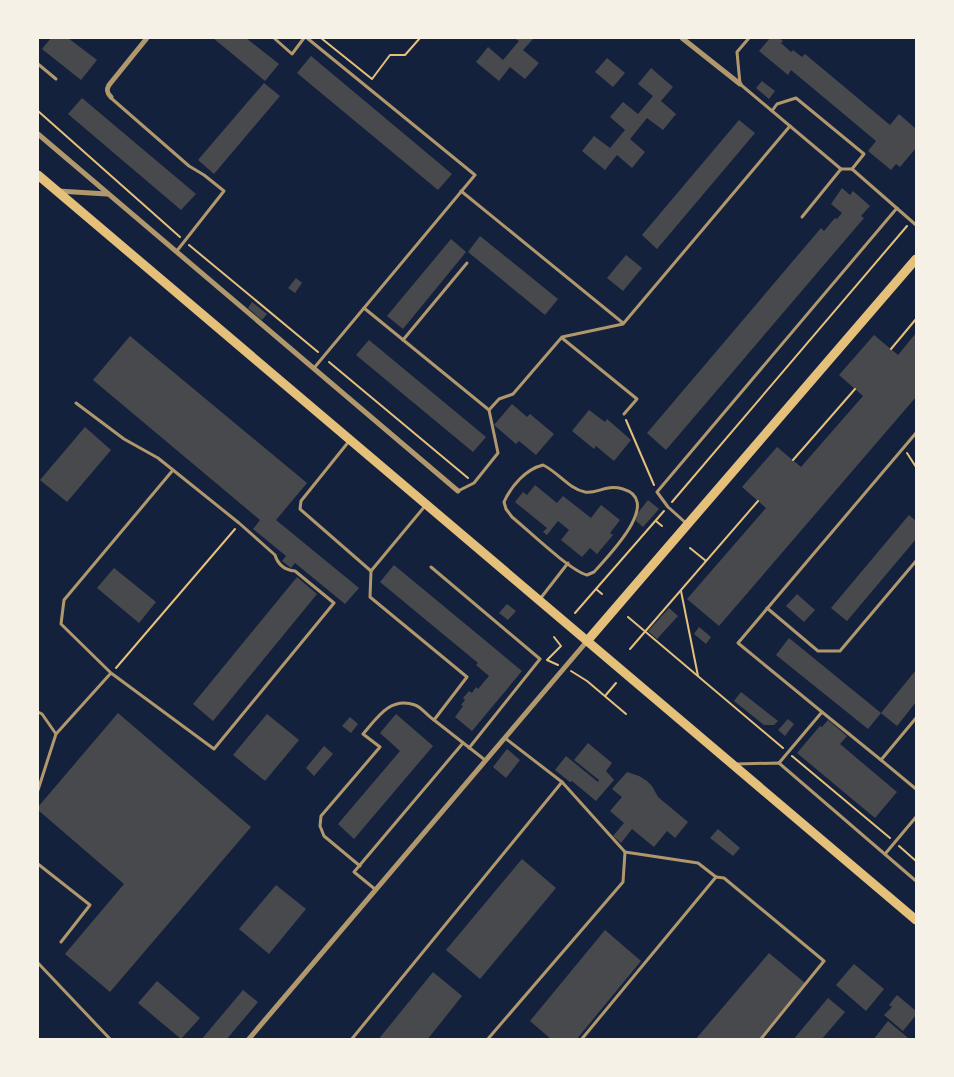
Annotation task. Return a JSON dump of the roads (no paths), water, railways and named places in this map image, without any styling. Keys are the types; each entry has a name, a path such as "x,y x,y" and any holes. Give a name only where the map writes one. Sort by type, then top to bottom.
{"main road":[{"path":"38,175 916,920"},
{"path":"588,640 916,259"}],"street":[{"path":"110,97 107,94 109,85 147,38"},
{"path":"682,38 740,84"},
{"path":"38,134 458,491"},
{"path":"56,191 108,194"},
{"path":"248,1040 588,640"}],"lane":[{"path":"274,38 292,54 306,38 475,174 314,369"},
{"path":"749,38 737,52 740,84 841,169 852,169 916,225"},
{"path":"38,64 56,79"},
{"path":"110,97 189,166 224,191 176,252"},
{"path":"772,111 777,104 796,98 864,154 852,169"},
{"path":"489,410 499,399 513,394 562,337 623,324 790,126"},
{"path":"802,216 841,169"},
{"path":"461,191 623,324"},
{"path":"688,524 668,507 656,492 897,208"},
{"path":"403,340 467,263"},
{"path":"364,308 489,410 498,453 474,483 458,491"},
{"path":"562,337 637,399 624,414"},
{"path":"76,403 124,438 158,458 173,470 239,523 275,555 277,562 287,570 295,571 334,603 214,750 111,673 61,624 64,600 173,470"},
{"path":"916,433 738,643 916,790"},
{"path":"351,440 301,501 300,508 370,571"},
{"path":"543,465 553,469 574,487 586,492 611,487 626,490 633,496 636,504 635,518 628,533 594,572 587,576 581,574 568,563 512,517 506,509 504,502 507,495 527,471 535,467 543,465"},
{"path":"426,504 370,571 370,597 467,677 434,720"},
{"path":"767,608 818,651 840,650 916,561"},
{"path":"539,599 568,563"},
{"path":"431,567 540,659 469,748"},
{"path":"38,790 56,734 111,673"},
{"path":"360,866 324,836 320,826 321,816 380,748 363,734 383,710 397,704 415,705 486,760"},
{"path":"38,712 42,714 56,734"},
{"path":"779,763 822,712"},
{"path":"881,760 916,718"},
{"path":"505,738 562,782 624,852 698,863 716,877 724,878 824,961 760,1040"},
{"path":"376,890 354,872 463,743"},
{"path":"734,764 779,763 916,881"},
{"path":"351,1040 562,782"},
{"path":"885,854 916,817"},
{"path":"487,1040 623,882 624,852"},
{"path":"38,864 90,905 61,942"},
{"path":"581,1040 716,877"},
{"path":"38,963 111,1040"}]}
